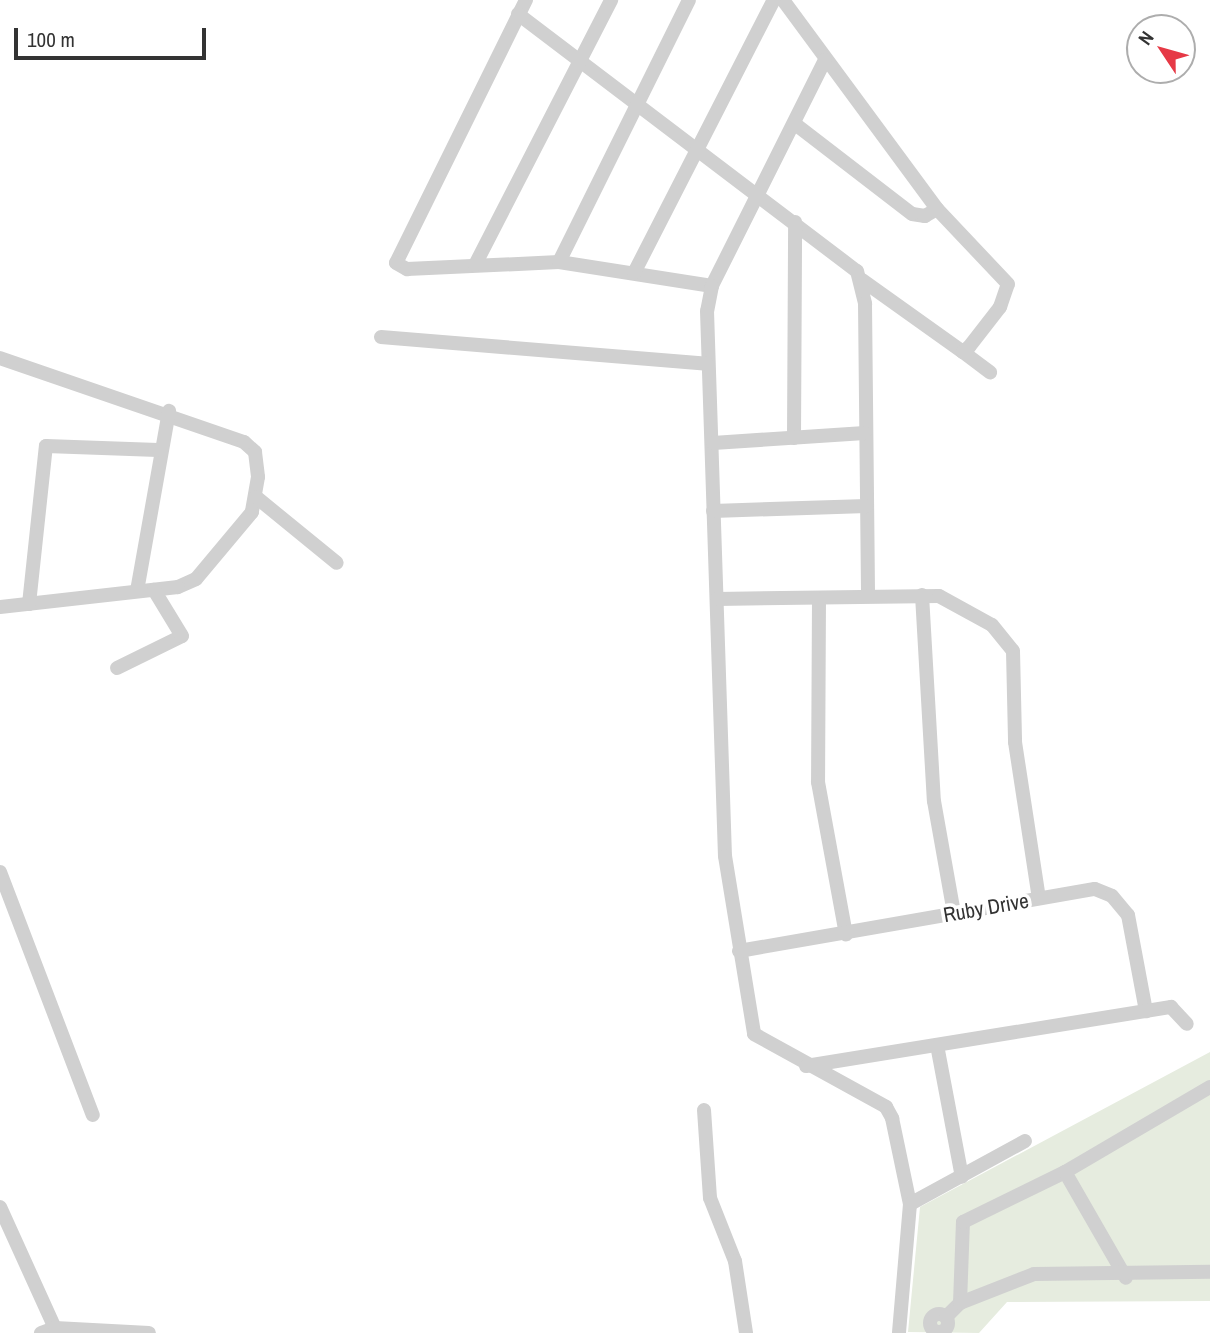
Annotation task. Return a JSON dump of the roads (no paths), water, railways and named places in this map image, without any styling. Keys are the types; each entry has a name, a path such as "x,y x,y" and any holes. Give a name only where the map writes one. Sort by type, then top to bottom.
{"street":[{"path":"526,0 396,258 407,269 559,262 712,286"},
{"path":"475,265 611,0"},
{"path":"559,262 689,0"},
{"path":"634,273 774,0"},
{"path":"783,0 937,209 1008,284 1000,307 963,352"},
{"path":"518,14 582,59 758,196 796,222 862,280 990,372"},
{"path":"825,60 712,286 707,364 713,443 725,856 738,951 754,1034 806,1066 886,1107 910,1204 899,1333"},
{"path":"795,124 912,214 925,216 937,209"},
{"path":"794,438 796,222"},
{"path":"862,280 868,596"},
{"path":"381,337 707,364"},
{"path":"0,358 169,411 250,445 256,497 211,569 178,587 0,607"},
{"path":"137,591 158,450 169,411"},
{"path":"713,443 865,433"},
{"path":"29,604 46,446 158,450"},
{"path":"256,497 337,563"},
{"path":"713,511 867,506"},
{"path":"117,668 182,636 154,590"},
{"path":"717,599 922,596 974,610 1013,651 1015,742 1039,898"},
{"path":"922,596 934,801 954,914"},
{"path":"819,599 818,782 846,934"},
{"path":"0,872 93,1115"},
{"name":"Ruby Drive","path":"738,951 1095,889 1117,901 1128,915 1146,1011"},
{"path":"806,1066 1171,1007 1187,1024"},
{"path":"937,1045 962,1177"},
{"path":"960,1303 959,1226 1065,1171 1210,1087"},
{"path":"704,1110 710,1199 736,1261 746,1333"},
{"path":"910,1204 1025,1141"},
{"path":"1065,1171 1126,1278"},
{"path":"0,1207 48,1330 149,1333"},
{"path":"941,1332 930,1321 937,1314 946,1317 960,1303 1034,1274 1126,1278 1210,1272"}]}
